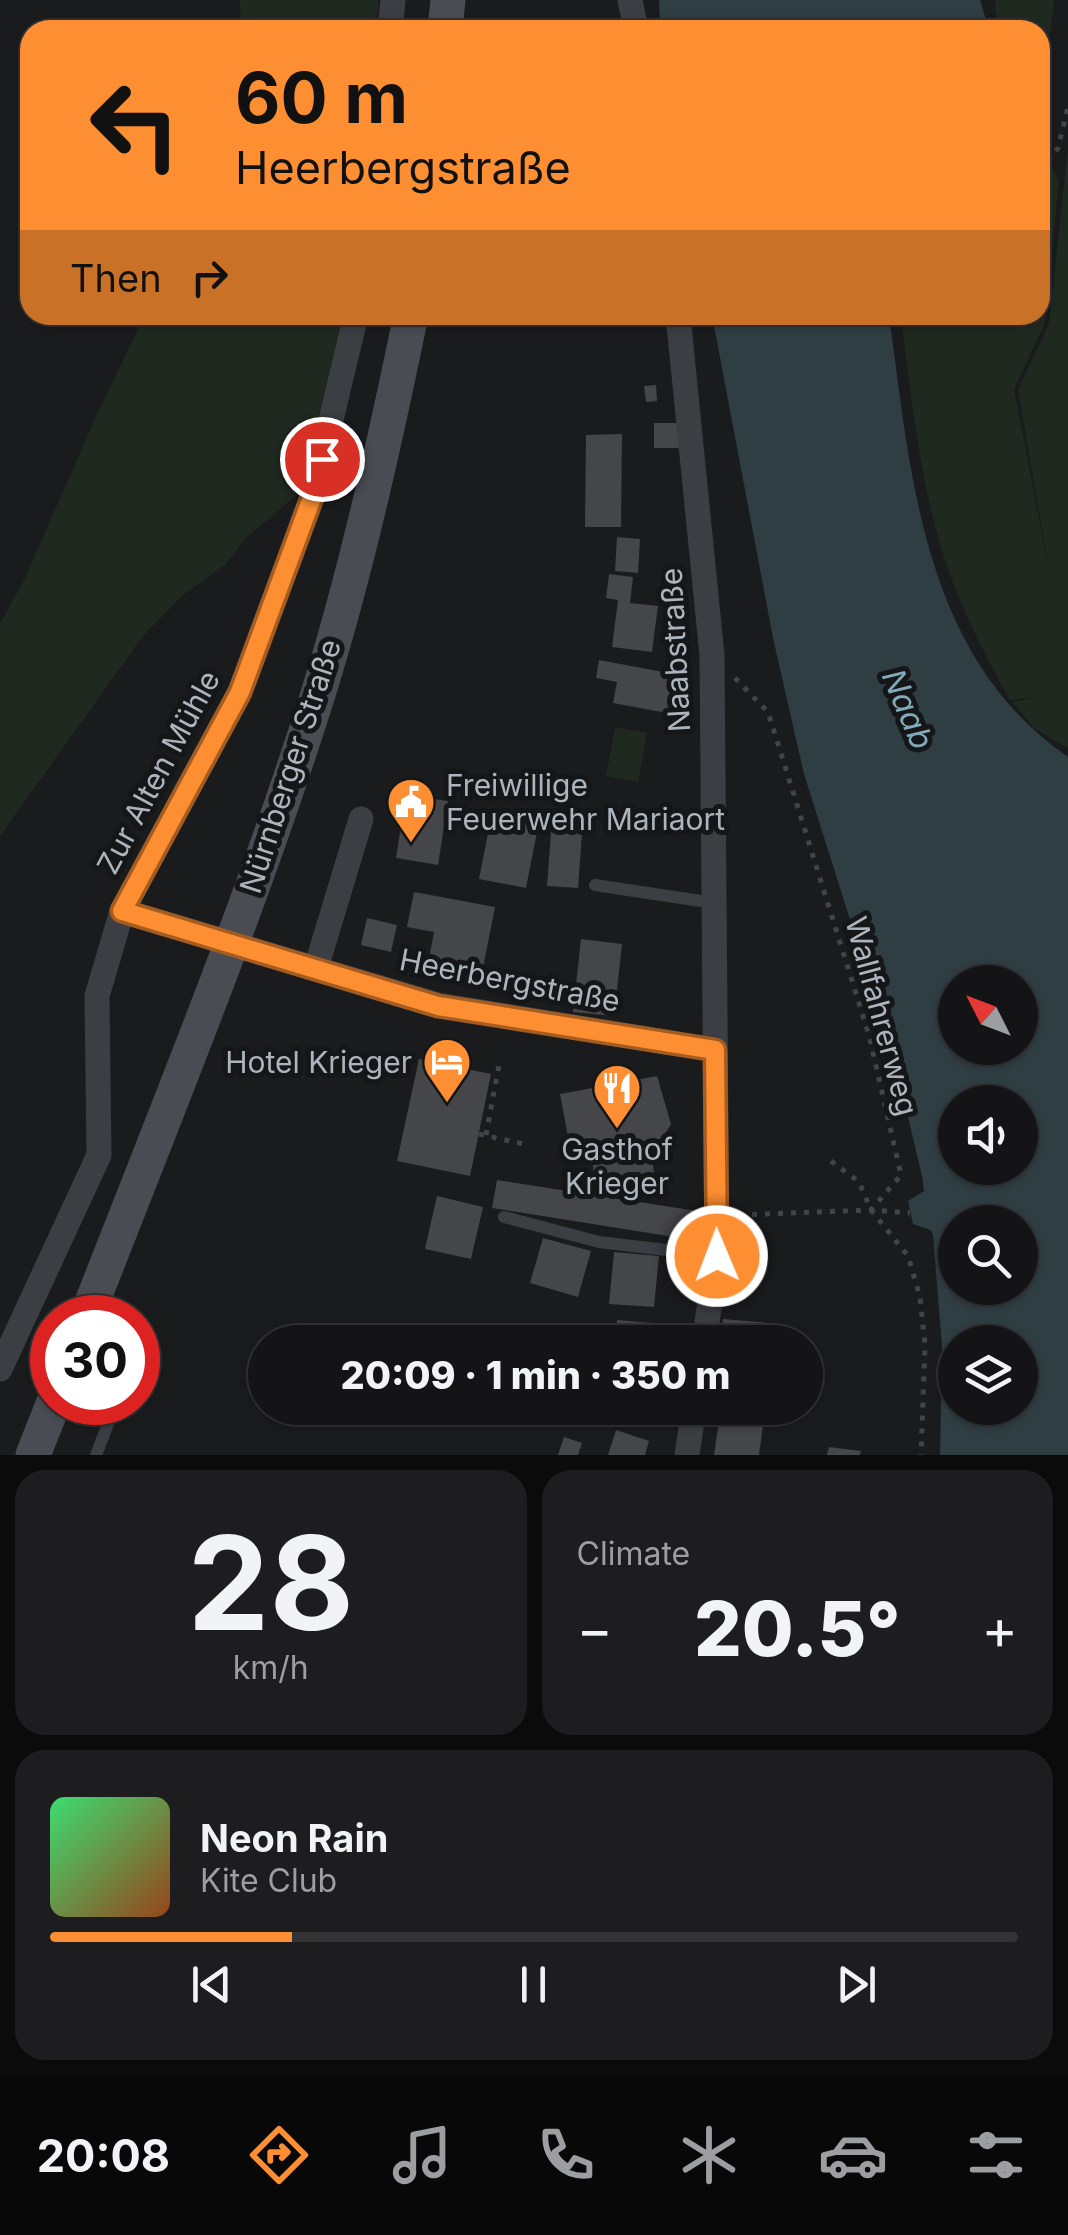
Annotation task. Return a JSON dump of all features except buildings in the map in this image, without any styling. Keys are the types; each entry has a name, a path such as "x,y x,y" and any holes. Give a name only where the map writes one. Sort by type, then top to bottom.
{"main road":[{"name":"Nürnberger Straße","path":"95,1295 232,942 319,690 381,463 409,325"},
{"path":"33,1455 45,1425"}],"street":[{"name":"Zur Alten Mühle","path":"0,1370 100,1154 97,996 122,911 240,692 313,495 354,325"},
{"name":"Naabstraße","path":"679,325 712,654 717,1256 707,1325"},
{"path":"316,968 361,819"},
{"name":"Heerbergstraße","path":"122,911 438,1006 715,1050"},
{"path":"687,1455 691,1425"}],"lane":[{"path":"595,885 714,903"},
{"path":"504,1217 599,1242 717,1256"},
{"path":"96,1455 108,1425"}],"path":[{"path":"1050,159 1058,148 1068,106"},
{"name":"Wallfahrerweg","path":"712,654 768,712 869,1035 901,1175 871,1210"},
{"path":"499,1066 482,1134 528,1145"},
{"path":"831,1161 859,1182 871,1210 908,1256 920,1297 925,1345 921,1455"},
{"path":"624,1179 625,1192"},
{"path":"716,1216 910,1212"}],"shaded area":[{"path":"240,0 379,0 377,20 241,20"},
{"path":"995,0 1054,0 1050,33 1050,20 997,20"},
{"path":"1068,148 1068,748 1034,728 1012,702 1035,697 1010,700 952,580 925,482 902,325 1044,325 1014,389 1051,581 1018,390 1050,325"},
{"path":"1050,163 1059,180 1050,272"},
{"path":"140,325 341,325 300,492 246,538 225,565 183,595 143,636 0,836 0,624 25,578"},
{"path":"615,727 647,733 638,782 606,776"}],"water":[{"path":"659,0 980,0 986,20 660,20"},
{"name":"Naab","path":"714,325 890,325 917,499 932,558 953,615 982,668 1019,716 1068,757 1068,1455 940,1455 941,1425 1038,1425 1038,1325 940,1325 939,1305 1038,1305 1038,1205 938,1205 938,1297 933,1235 931,1230 913,1224 908,1201 924,1191 895,1062 804,774 773,638"}],"place":[{"name":"Freiwillige Feuerwehr Mariaort","path":"411,844"},
{"name":"Hotel Krieger","path":"447,1104"},
{"name":"Gasthof Krieger","path":"617,1130"}],"route":[{"path":"322,459 313,495 240,692 122,911 438,1006 715,1050 717,1256"}]}
